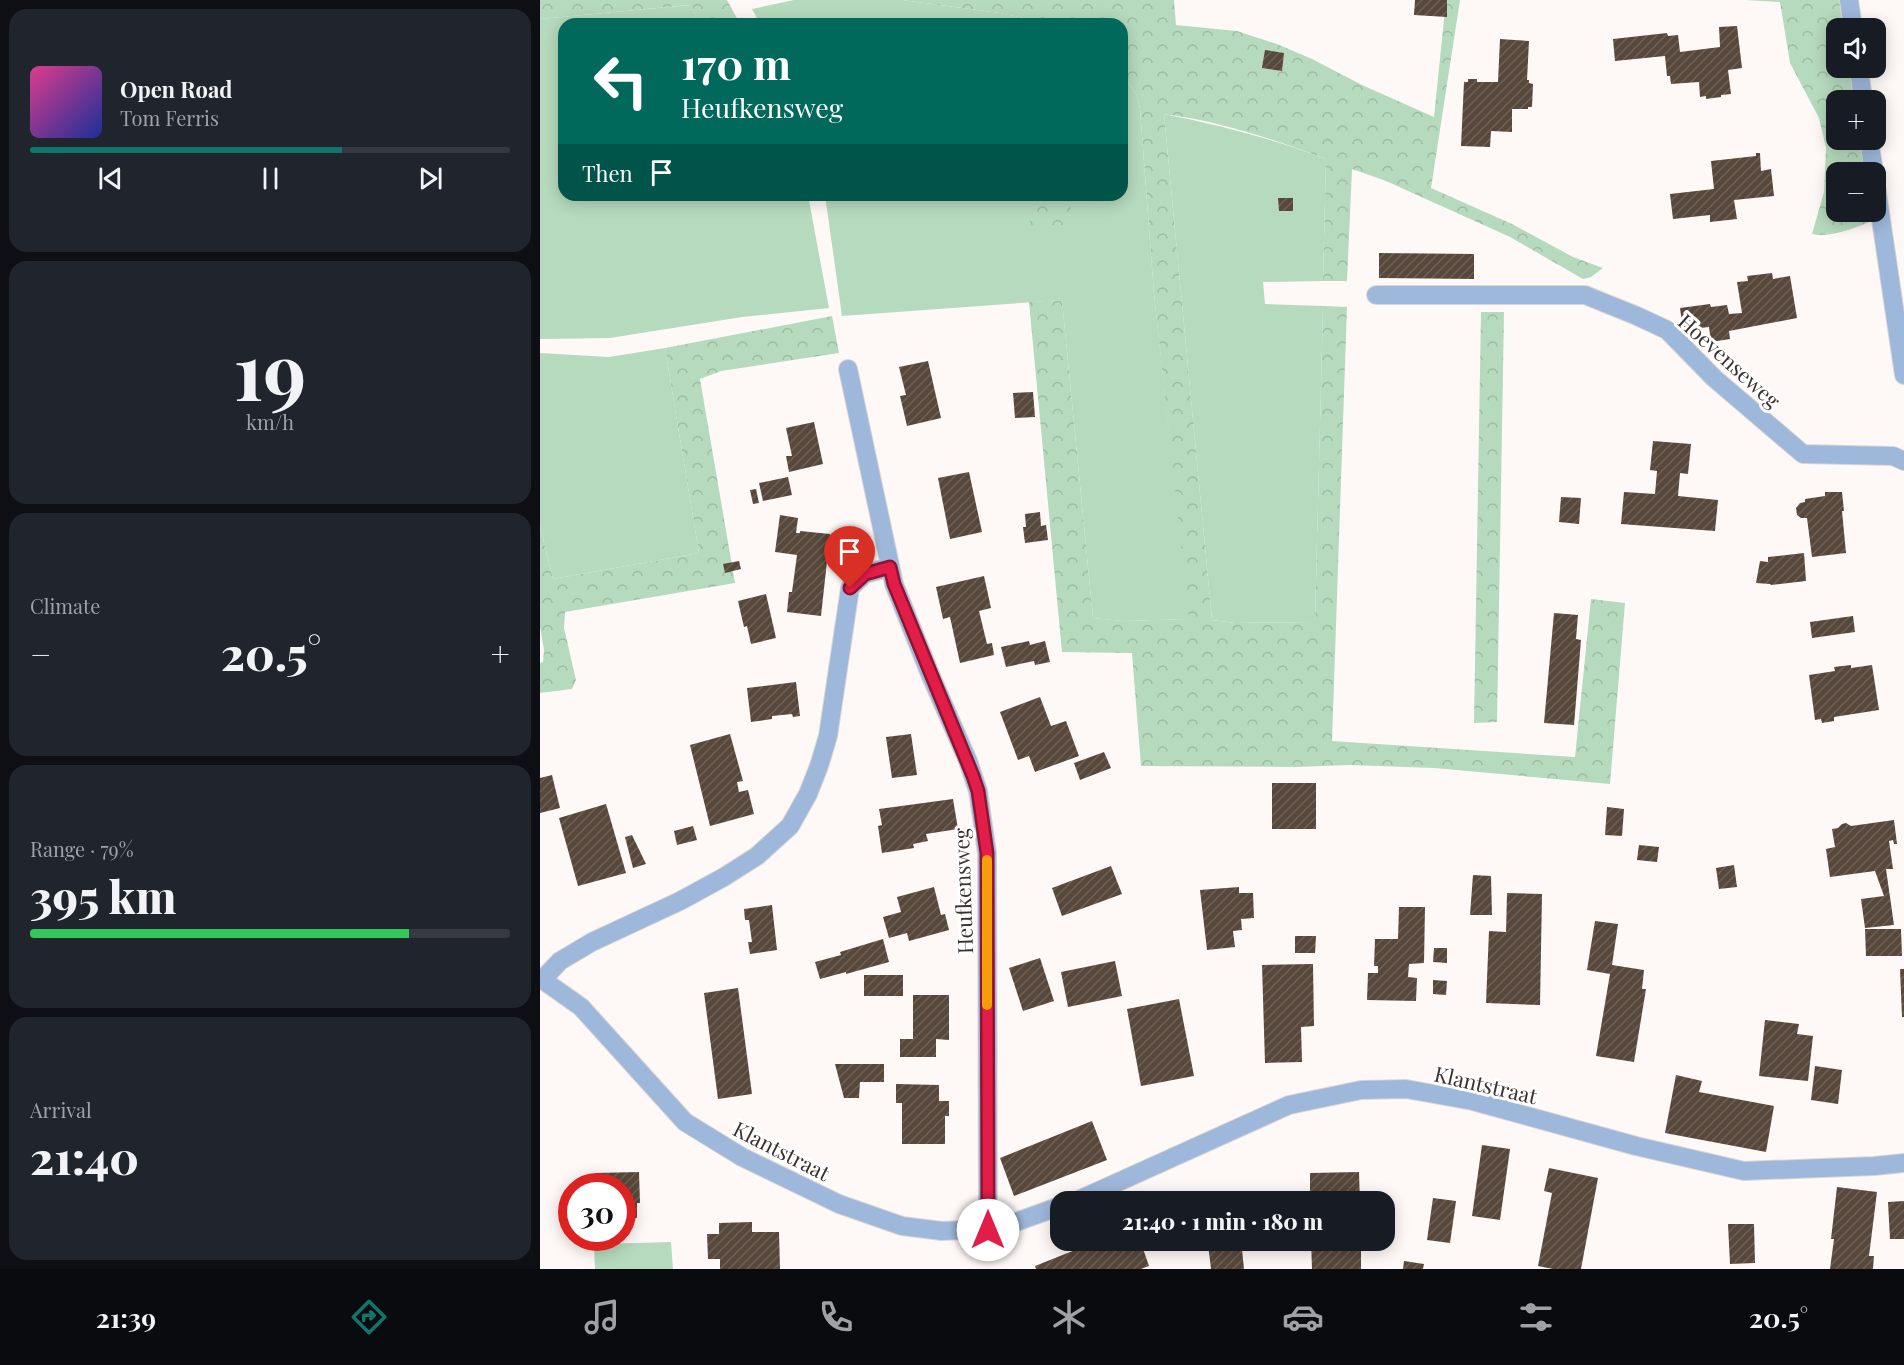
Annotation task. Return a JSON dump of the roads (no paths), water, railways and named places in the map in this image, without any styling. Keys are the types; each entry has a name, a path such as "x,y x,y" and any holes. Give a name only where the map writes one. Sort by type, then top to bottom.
{"street":[{"path":"1849,0 1852,18"},
{"path":"1881,222 1904,375"},
{"name":"Hoevenseweg","path":"1376,295 1585,295 1667,330 1714,378 1803,454 1893,456 1904,461"},
{"name":"Heufkensweg","path":"848,369 894,584 930,675 968,761 978,791 987,853 988,1230"},
{"path":"541,979 560,961 592,942 680,902 724,877 757,856 790,826 808,794 828,735 850,588 865,574 890,567"},
{"name":"Klantstraat","path":"541,979 582,1006 685,1122 742,1157 839,1204 902,1226 942,1231 988,1230 1050,1210"},
{"name":"Klantstraat","path":"1098,1191 1289,1105 1361,1090 1406,1089 1473,1101 1636,1146 1744,1171 1904,1163"}]}
